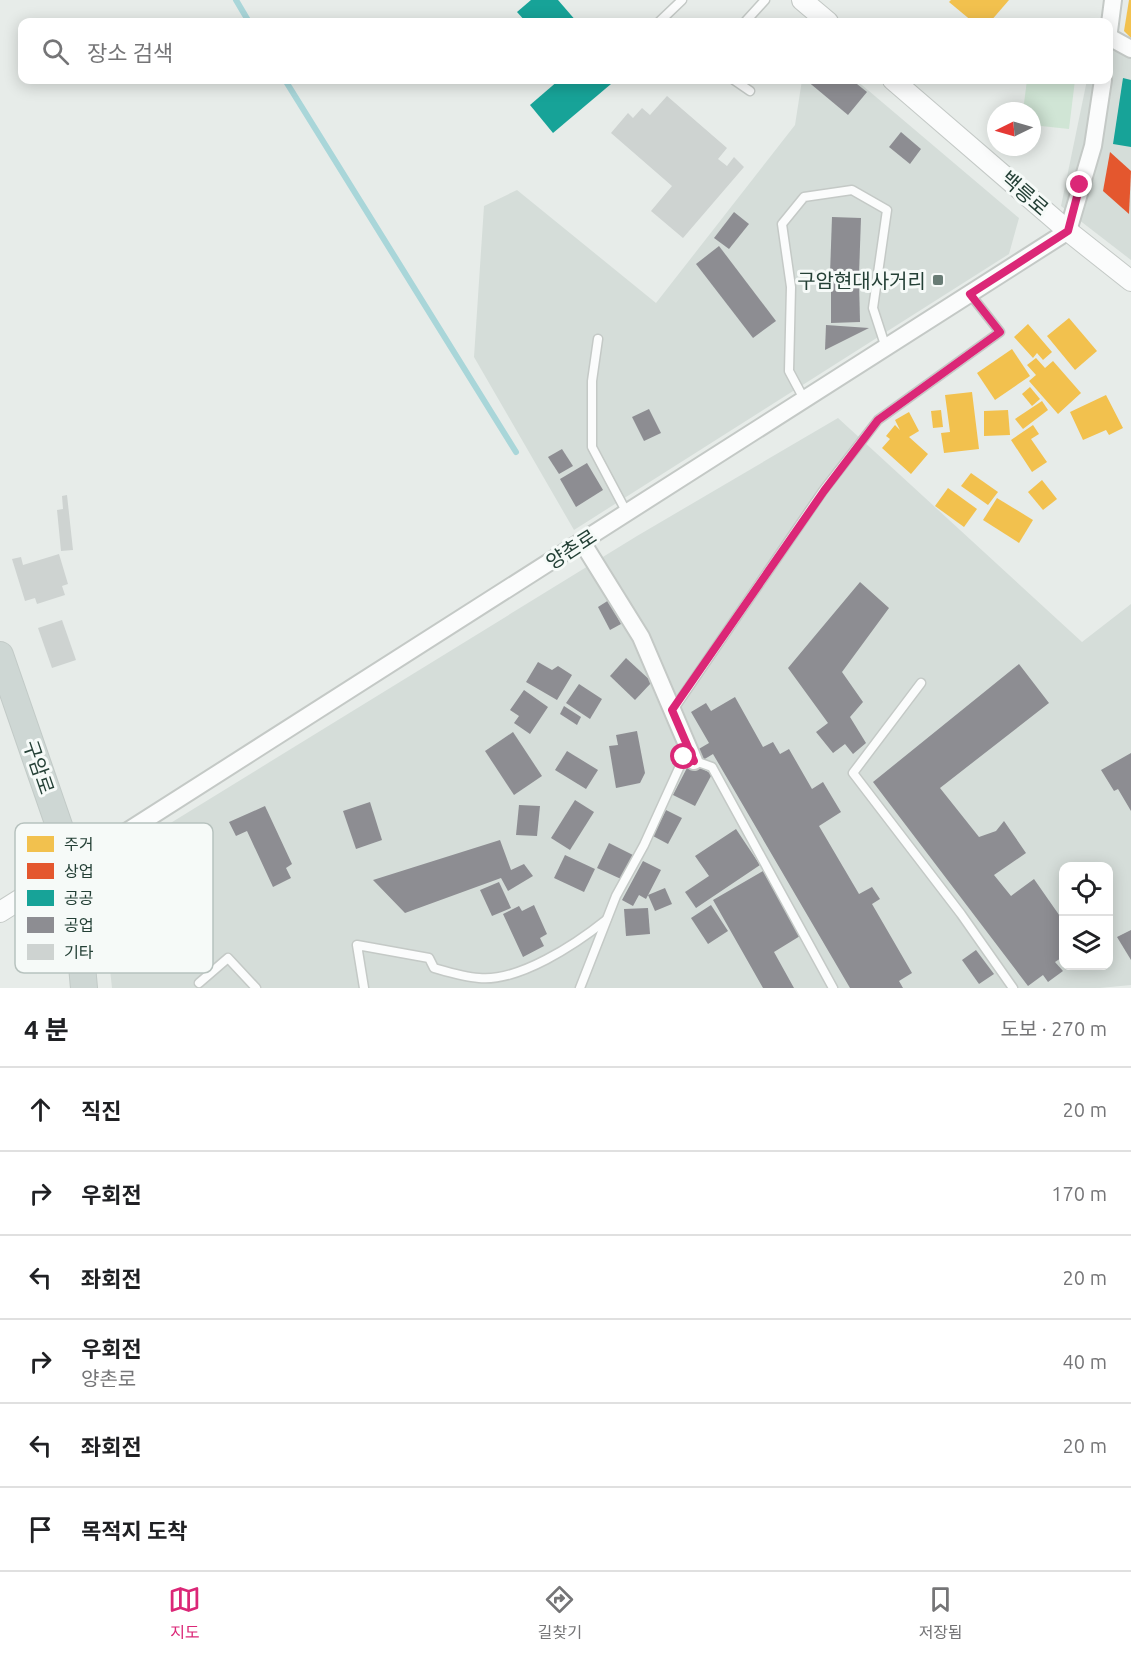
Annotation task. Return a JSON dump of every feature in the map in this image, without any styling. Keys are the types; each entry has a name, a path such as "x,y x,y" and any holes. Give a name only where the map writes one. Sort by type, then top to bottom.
{"main road":[{"name":"구암로","path":"0,655 58,823"},
{"name":"구암로","path":"83,973 84,988"}],"street":[{"path":"802,0 823,18"},
{"path":"1111,18 1113,0"},
{"path":"1113,40 1131,50"},
{"name":"백릉로","path":"898,84 1068,231 1131,281"},
{"path":"1068,231 1093,146 1102,84"},
{"name":"양촌로","path":"141,823 1068,231"},
{"path":"582,542 641,637 694,761"},
{"path":"0,912 15,903"}],"lane":[{"path":"663,18 682,0"},
{"path":"749,18 765,0"},
{"path":"740,84 750,91"},
{"path":"804,399 789,371 791,287 782,224 804,197 852,190 887,210 873,308 886,348"},
{"path":"672,710 824,491 878,420 1000,332 970,294"},
{"path":"598,339 592,381 592,447 627,513"},
{"path":"921,683 853,772 961,914 1013,988"},
{"path":"580,988 607,919 684,757 712,767 833,988"},
{"path":"364,988 357,945 429,958 434,968 481,979 508,975 574,946 607,919"},
{"path":"213,971 228,958 256,988"},
{"path":"199,983 211,973"}],"shaded area":[{"path":"1113,46 1131,51 1131,260 1061,206 1086,84 1113,84"},
{"path":"801,84 861,84 1019,218 1009,254 574,530 474,357 484,206 517,190 656,303 795,125"},
{"path":"838,418 1082,642 1131,604 1131,985 1100,988 112,988 110,973 213,973 213,823 171,823 637,536"}],"green space":[{"path":"1026,84 1075,84 1069,129 1041,126 1041,102 1024,102"}],"building: 주거":[{"path":"951,0 1009,0 993,18 968,18 949,2"},
{"path":"1129,0 1131,0 1131,38 1124,31"},
{"path":"1069,318 1097,351 1075,370 1047,336"},
{"path":"1028,324 1052,352 1043,360 1037,353 1033,358 1014,337"},
{"path":"1012,349 1030,376 995,400 977,373"},
{"path":"1036,358 1045,368 1053,361 1081,393 1058,414 1029,381 1036,375 1027,365"},
{"path":"1030,387 1040,399 1032,406 1022,394"},
{"path":"972,392 979,449 944,453 941,433 950,432 945,395"},
{"path":"1106,395 1123,428 1109,435 1106,430 1083,440 1070,412"},
{"path":"1042,401 1048,410 1023,429 1015,419"},
{"path":"941,410 943,427 933,428 931,411"},
{"path":"1008,410 1010,435 984,436 984,411"},
{"path":"909,412 919,431 909,437 928,454 911,474 882,448 890,439 886,436 895,425 900,430 895,420"},
{"path":"1033,425 1039,434 1031,439 1047,462 1032,472 1011,440"},
{"path":"971,473 998,492 988,505 961,486"},
{"path":"1042,480 1057,499 1043,510 1028,492"},
{"path":"948,488 977,509 964,527 935,506"},
{"path":"997,498 1033,520 1019,543 983,520"}],"building: 상업":[{"path":"1110,152 1131,171 1129,214 1103,191"}],"building: 공공":[{"path":"531,0 558,0 574,18 522,18 517,12"},
{"path":"1123,78 1131,80 1131,147 1113,144"},
{"path":"554,84 611,84 553,133 530,105"}],"building: 공업":[{"path":"811,84 857,84 867,92 848,115"},
{"path":"901,132 921,149 910,164 889,147"},
{"path":"734,212 749,224 729,249 714,238"},
{"path":"832,217 861,218 859,275 830,274"},
{"path":"719,246 776,321 753,338 696,264"},
{"path":"831,281 859,281 860,322 831,323"},
{"path":"826,325 869,328 825,350"},
{"path":"649,409 661,433 644,441 632,417"},
{"path":"562,449 573,466 559,474 548,457"},
{"path":"587,463 603,490 576,507 560,479"},
{"path":"860,582 889,608 842,672 863,702 850,717 866,743 853,754 845,744 833,753 816,732 828,723 788,668"},
{"path":"609,600 621,624 610,630 598,607"},
{"path":"626,658 652,682 635,700 610,676"},
{"path":"538,662 552,670 558,666 572,675 557,700 526,682"},
{"path":"1019,664 1049,703 940,788 979,837 996,831 1004,821 1026,853 994,875 1011,896 1034,879 1059,915 1059,959 1055,962 1059,970 1063,971 1048,982 1043,975 1028,986 873,782"},
{"path":"579,684 602,699 590,719 566,703"},
{"path":"524,690 548,707 530,734 514,723 519,716 510,710"},
{"path":"735,697 763,747 773,742 780,754 789,749 812,789 823,782 841,812 819,826 859,894 872,887 880,899 872,904 912,973 899,981 903,988 850,988 713,754 703,760 697,750 709,743 691,712 706,703 711,711"},
{"path":"564,706 581,717 577,725 560,714"},
{"path":"637,731 645,773 640,783 616,788 609,746 618,745 616,735"},
{"path":"513,732 542,776 514,795 485,751"},
{"path":"567,751 598,770 586,789 555,770"},
{"path":"1131,753 1131,811 1118,789 1114,791 1101,770"},
{"path":"690,762 712,774 695,806 673,795"},
{"path":"575,800 594,812 570,850 551,838"},
{"path":"370,802 382,840 356,849 343,811"},
{"path":"519,805 540,806 537,836 516,835"},
{"path":"265,806 292,864 286,868 291,878 273,887 247,831 236,836 229,822"},
{"path":"666,810 682,818 668,844 653,836"},
{"path":"736,829 760,865 696,908 685,892 709,876 695,856"},
{"path":"500,840 511,870 524,864 533,876 508,891 501,878 405,913 373,880"},
{"path":"609,843 633,855 621,879 597,868"},
{"path":"565,855 595,869 584,892 554,878"},
{"path":"643,861 661,870 646,899 639,895 633,906 622,900"},
{"path":"763,871 800,936 774,952 794,988 763,988 713,900"},
{"path":"499,882 511,908 492,916 480,890"},
{"path":"665,888 672,904 655,911 648,895"},
{"path":"534,905 547,934 540,938 544,946 523,957 503,914 519,906 522,911"},
{"path":"711,905 728,931 708,944 691,918"},
{"path":"648,908 650,934 626,936 624,909"},
{"path":"1131,930 1131,960 1117,937"},
{"path":"976,950 994,974 979,984 962,960"}],"building: 기타":[{"path":"667,96 727,148 718,159 727,166 734,157 744,167 683,238 651,211 672,186 611,133 628,113 633,118 642,108 650,115"},
{"path":"67,495 73,550 61,551 57,510 63,509 62,496"},
{"path":"59,554 68,584 62,586 65,595 37,604 35,598 25,601 12,559 21,557 23,565"},
{"path":"62,620 76,660 52,668 38,628"}],"waterway":[{"path":"236,0 247,18"},
{"path":"287,84 516,452"}],"place":[{"name":"구암현대사거리","path":"938,280"}],"route":[{"path":"684,757 694,761 672,710 824,491 878,420 1000,332 970,294 1068,231 1080,185"}]}
